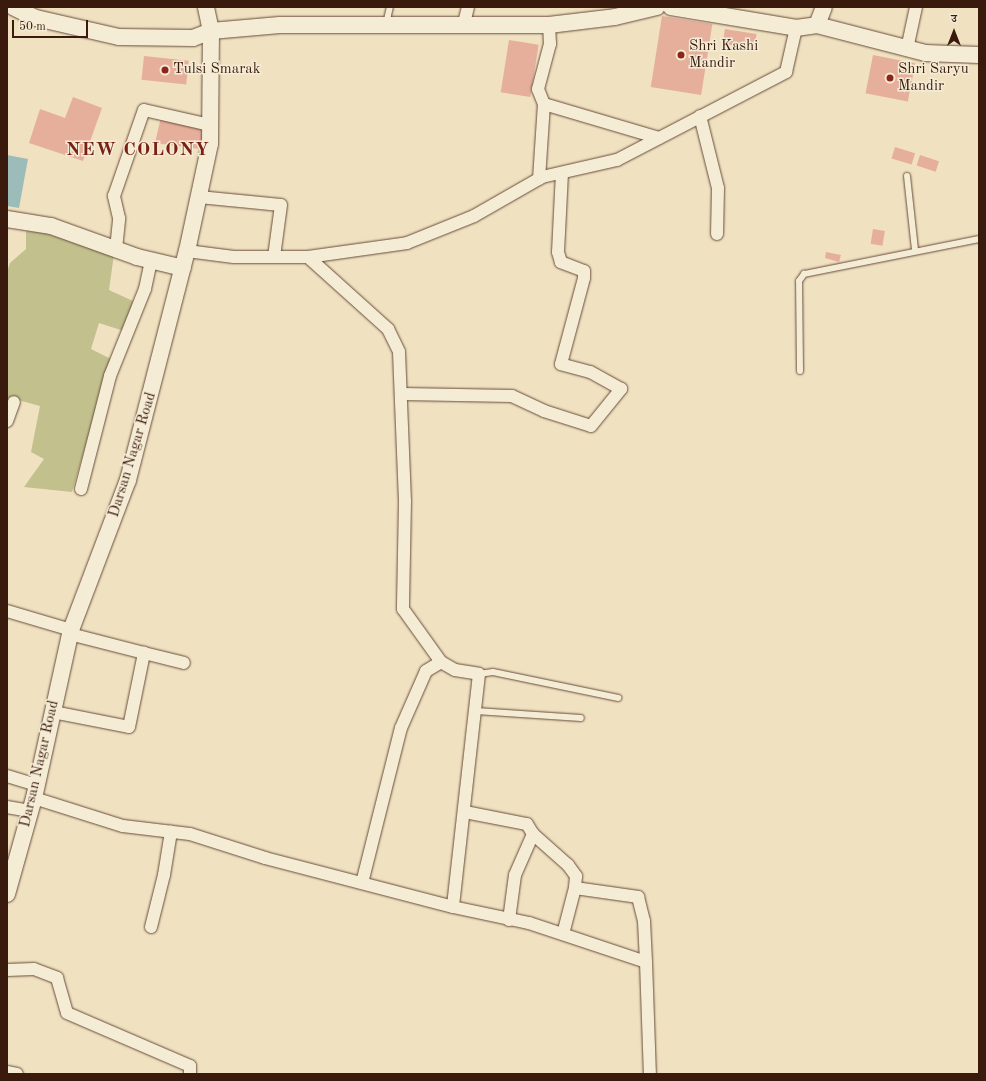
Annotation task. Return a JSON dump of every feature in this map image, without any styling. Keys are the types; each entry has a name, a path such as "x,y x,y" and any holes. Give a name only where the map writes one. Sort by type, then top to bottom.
{"street":[{"path":"13,7 36,18 119,37 193,38 211,31 280,25 464,23 549,26 614,17 657,7"},
{"name":"Darsan Nagar Road","path":"8,886 34,798 70,632 128,480 151,400 187,251 210,144 211,31 206,7"},
{"path":"464,23 468,7"},
{"path":"671,7 796,28 816,26 924,53 979,55"},
{"path":"816,26 824,7"},
{"path":"907,49 916,7"},
{"path":"539,179 544,104 538,89 550,44 549,26"},
{"path":"187,251 234,257 308,257 408,243 474,216 539,179 617,160 786,72 796,28"},
{"path":"544,104 659,138"},
{"path":"116,249 119,218 114,196 144,110 210,125"},
{"path":"700,116 718,188 717,234"},
{"path":"403,394 512,396 544,411 591,426 621,389 590,372 562,364 584,278 584,271 561,262 558,252 562,173"},
{"path":"199,197 281,205 274,257"},
{"path":"7,219 52,226 116,249 183,268"},
{"path":"308,257 388,329 399,352 403,394 403,608 441,662 455,670 479,674 465,812 452,907"},
{"path":"81,489 110,376 145,289 151,260"},
{"path":"7,421 14,402"},
{"path":"7,611 70,632 184,663"},
{"path":"53,712 130,727 144,653"},
{"path":"362,883 401,728 426,671 441,662"},
{"path":"7,776 34,798 123,826 190,834 362,883 562,934 646,962"},
{"path":"7,807 34,798"},
{"path":"465,812 527,824 533,834 568,865 576,876 575,888 562,934"},
{"path":"151,928 164,875 171,832"},
{"path":"509,920 515,875 533,834"},
{"path":"575,888 638,897 644,921 650,1074"},
{"path":"7,970 34,968 57,978 67,1013 190,1066 190,1074"},
{"path":"7,1072 17,1074"}],"lane":[{"path":"386,24 390,7"},
{"path":"906,176 915,250"},
{"path":"800,371 799,282 804,274 915,250 979,239"},
{"path":"479,674 493,672 618,698"},
{"path":"476,711 581,718"}],"shaded area":[{"path":"26,231 45,233 114,254 109,290 133,301 124,331 99,323 91,349 111,359 72,492 24,487 44,459 31,452 40,406 7,397 7,272 10,263 26,249"}],"water":[{"path":"7,155 28,159 19,208 7,206"}],"building":[{"name":"Shri Kashi Mandir","path":"662,16 712,24 701,95 651,87"},
{"path":"725,29 757,34 754,49 723,44"},
{"path":"509,40 539,45 530,97 501,92"},
{"name":"Shri Saryu Mandir","path":"873,55 915,63 908,101 866,93"},
{"name":"Tulsi Smarak","path":"144,56 189,61 186,85 141,80"},
{"path":"73,97 102,108 83,161 29,143 40,109 65,118"},
{"path":"161,117 204,128 200,149 155,143"},
{"path":"895,147 915,153 912,165 891,158"},
{"path":"920,155 939,161 936,172 917,165"},
{"path":"873,229 885,231 883,246 871,244"},
{"path":"826,252 841,255 839,262 825,258"}],"place":[{"name":"Shri Kashi Mandir","path":"681,55"},
{"name":"Tulsi Smarak","path":"165,70"},
{"name":"Shri Saryu Mandir","path":"890,78"}],"district":[{"name":"NEW COLONY","path":"138,151"}]}
